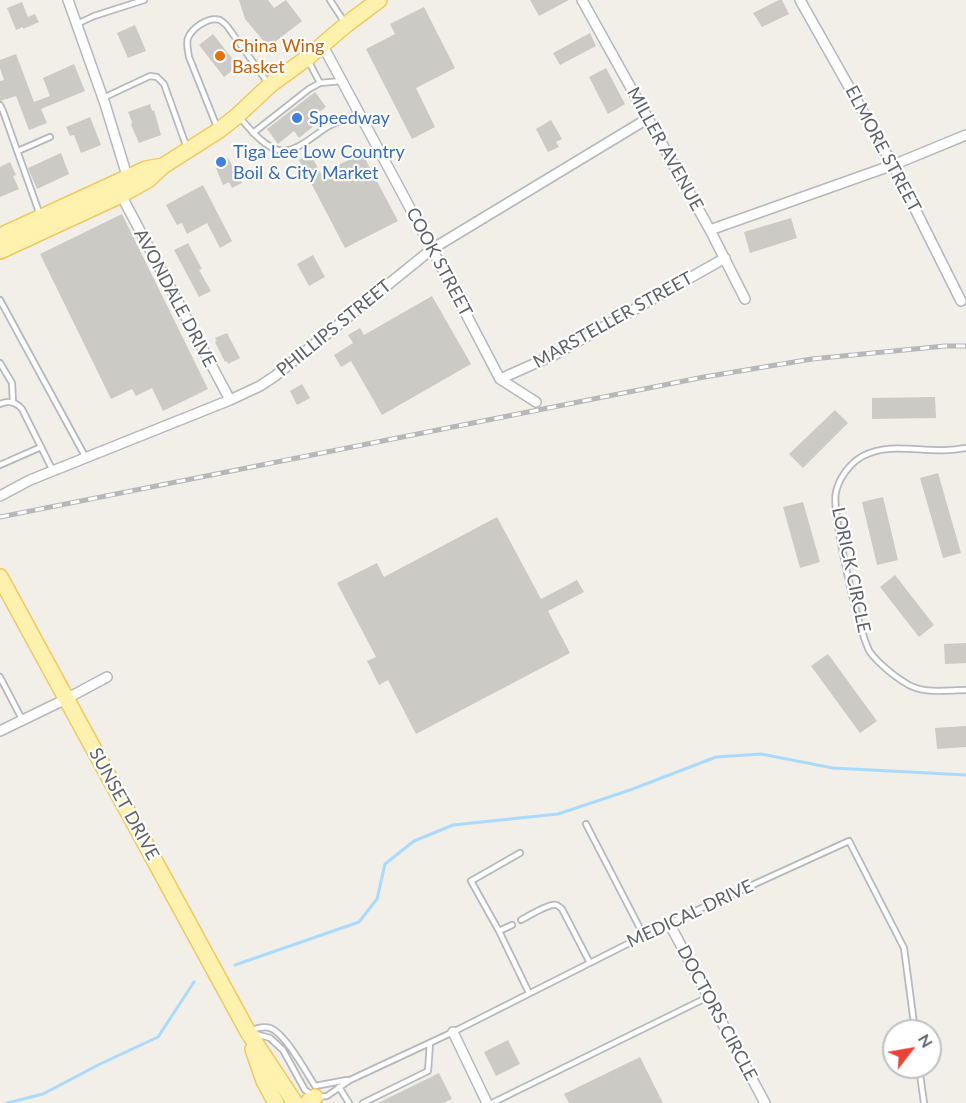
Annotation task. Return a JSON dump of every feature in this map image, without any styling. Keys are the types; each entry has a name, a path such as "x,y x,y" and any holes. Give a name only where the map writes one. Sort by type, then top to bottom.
{"main road":[{"path":"0,251 121,195 148,180 163,166 219,131 270,85 307,58 370,3"},
{"path":"0,236 146,169 163,166"},
{"name":"SUNSET DRIVE","path":"0,577 248,1032 295,1103"},
{"name":"SUNSET DRIVE","path":"248,1032 264,1081 276,1103"}],"street":[{"path":"68,0 103,98 128,178"},
{"name":"MILLER AVENUE","path":"582,0 710,230 745,299"},
{"name":"ELMORE STREET","path":"800,0 893,165 961,301"},
{"name":"COOK STREET","path":"322,44 500,379 536,402"},
{"name":"PHILLIPS STREET","path":"0,496 30,480 260,386 432,249 647,119"},
{"path":"710,230 893,165 966,135"},
{"name":"AVONDALE DRIVE","path":"121,195 230,400"},
{"name":"MARSTELLER STREET","path":"500,379 554,355 725,258"},
{"path":"0,732 107,677"},
{"name":"DOCTORS CIRCLE","path":"669,923 765,1103"},
{"path":"453,1032 487,1103"}],"lane":[{"path":"76,24 144,0"},
{"path":"330,0 347,24"},
{"path":"219,131 186,46 193,30 212,19 220,20 227,26 270,85"},
{"path":"307,58 320,83"},
{"path":"103,98 150,76 157,77 164,84 188,151"},
{"path":"253,133 309,89 320,83 342,81"},
{"path":"0,105 40,218"},
{"path":"237,116 253,133 277,150 291,149 327,127 360,114"},
{"path":"18,151 50,137"},
{"path":"0,300 86,458"},
{"path":"0,363 12,383 13,402"},
{"path":"0,404 6,401 13,402 22,409 53,471"},
{"path":"0,465 41,447"},
{"name":"LORICK CIRCLE","path":"966,448 947,451 878,449 861,457 845,472 836,492 836,516 841,540 861,631 870,652 905,683 920,690 966,690"},
{"path":"0,676 23,721"},
{"path":"586,824 644,936"},
{"name":"MEDICAL DRIVE","path":"248,1032 270,1038 283,1050 312,1100 327,1095 350,1080 453,1032 669,923 849,841 904,948 913,1019"},
{"path":"520,853 471,881 499,931 529,993"},
{"path":"520,920 555,904 562,909 590,963"},
{"path":"499,931 512,925"},
{"path":"492,1103 708,997"},
{"name":"MEDICAL DRIVE","path":"248,1032 261,1027 270,1028 281,1034 315,1086 350,1080"},
{"path":"363,1103 428,1071 430,1043"},
{"path":"921,1079 924,1103"},
{"path":"339,1087 349,1103"}],"building":[{"path":"239,0 268,0 274,8 286,0 302,21 271,45 270,43 267,45 245,19"},
{"path":"530,0 569,0 539,16"},
{"path":"782,0 789,14 762,27 753,13"},
{"path":"22,2 28,17 35,14 39,22 16,30 7,8"},
{"path":"424,7 455,68 416,88 435,127 412,139 366,49 395,34 390,24"},
{"path":"135,25 146,51 128,58 117,33"},
{"path":"590,33 596,46 560,65 553,53"},
{"path":"213,34 238,66 224,77 199,45"},
{"path":"16,54 34,102 50,96 43,78 74,64 85,91 41,109 47,123 29,130 16,96 0,101 0,81 4,80 0,60"},
{"path":"606,68 625,104 608,114 589,77"},
{"path":"315,92 326,107 310,119 315,125 299,138 294,131 278,144 267,129"},
{"path":"150,104 161,135 139,143 128,112"},
{"path":"90,117 101,145 81,153 74,135 70,136 66,127"},
{"path":"551,120 562,139 556,142 559,147 548,152 536,129"},
{"path":"61,153 69,174 37,189 28,168"},
{"path":"310,153 321,174 362,153 398,221 345,248 299,160"},
{"path":"228,158 242,183 232,188 229,182 223,185 216,168 218,168 216,165"},
{"path":"10,162 19,189 0,197 0,167"},
{"path":"203,185 232,241 220,248 207,223 187,234 182,223 177,225 166,205"},
{"path":"122,214 208,389 163,411 152,388 136,396 132,389 111,399 40,254"},
{"path":"791,218 797,238 750,253 744,232"},
{"path":"188,243 211,291 199,297 174,250"},
{"path":"313,255 325,277 309,286 297,264"},
{"path":"432,296 471,364 382,415 351,361 341,367 334,355 353,343 348,335 360,328 364,335"},
{"path":"227,333 240,358 228,364 215,342 217,341 215,338"},
{"path":"302,384 310,398 297,405 290,391"},
{"path":"935,397 936,418 872,419 872,398"},
{"path":"835,410 848,423 803,468 789,454"},
{"path":"938,473 961,553 943,558 920,478"},
{"path":"883,497 898,560 877,565 862,502"},
{"path":"803,502 820,562 800,568 783,507"},
{"path":"497,517 541,599 577,580 584,592 548,611 570,653 416,734 388,680 379,685 367,661 376,657 337,583 377,563 384,577"},
{"path":"895,575 934,625 919,637 880,587"},
{"path":"966,643 966,663 945,664 944,644"},
{"path":"828,654 877,721 860,733 811,666"},
{"path":"966,726 966,747 937,749 935,728"},
{"path":"508,1040 520,1064 496,1076 484,1052"},
{"path":"640,1057 663,1103 569,1103 564,1094"},
{"path":"439,1073 452,1099 443,1103 378,1103"}],"waterway":[{"path":"235,965 359,922 377,899 385,864 414,841 453,825 558,814 630,790 716,757 761,754 833,768 966,775"},
{"path":"7,1103 43,1094 158,1037 194,982"}],"railway":[{"path":"0,517 704,377 812,359 966,346"}],"place":[{"name":"China Wing Basket","path":"220,56"},
{"name":"Speedway","path":"297,118"},
{"name":"Tiga Lee Low Country Boil & City Market","path":"221,162"}]}
